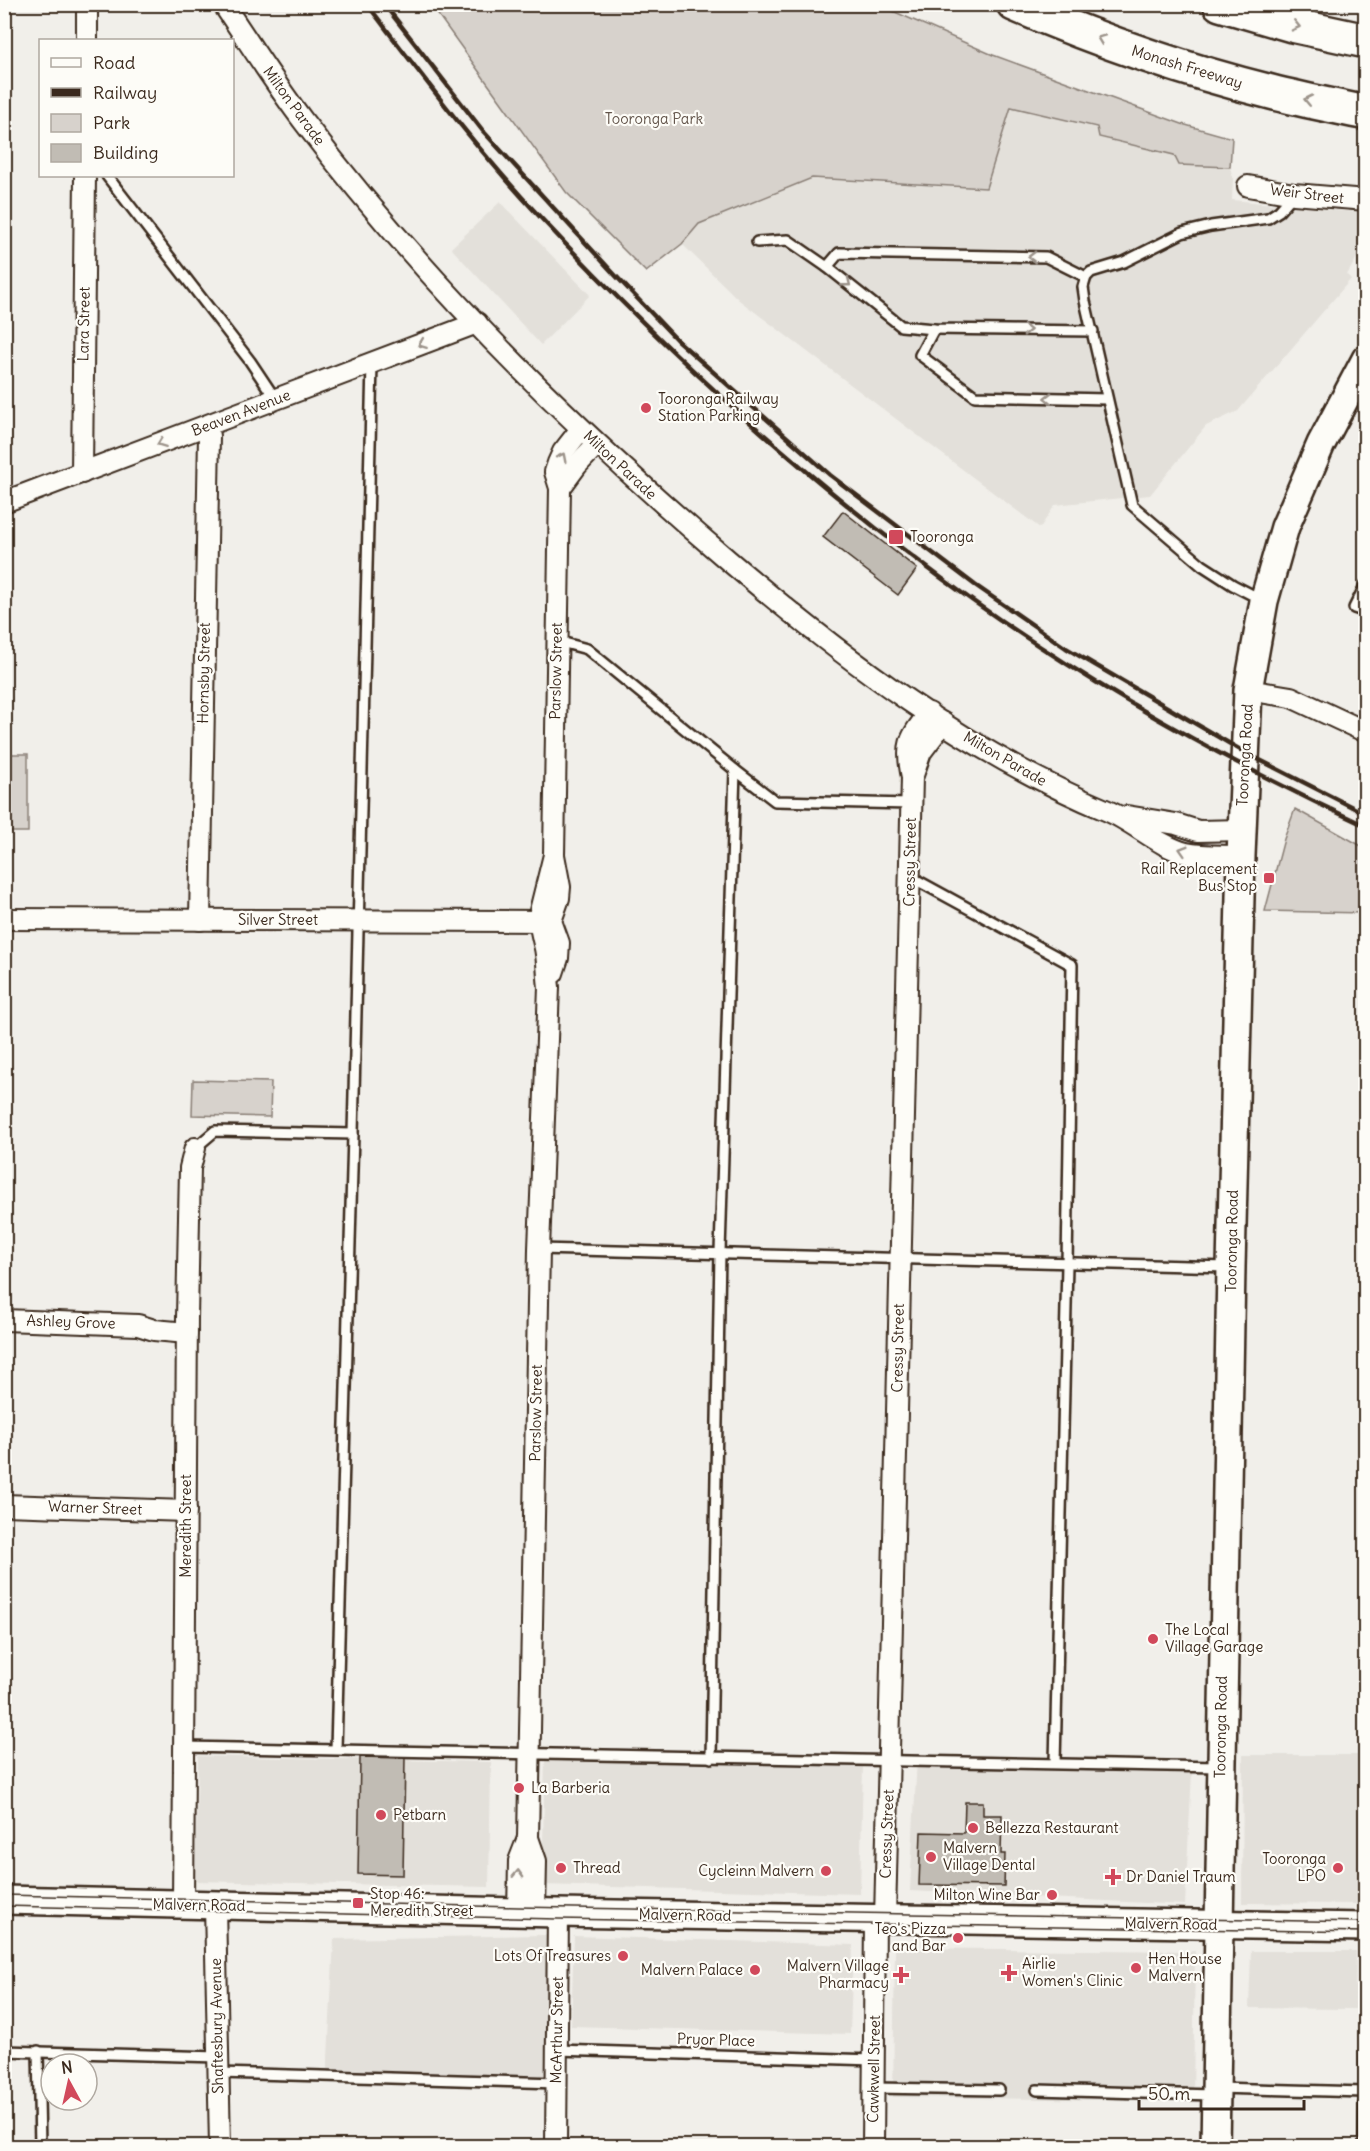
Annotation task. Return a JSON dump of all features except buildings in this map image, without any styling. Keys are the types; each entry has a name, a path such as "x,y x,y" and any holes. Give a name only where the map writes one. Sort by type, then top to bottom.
{"highway":[{"name":"Monash Freeway","path":"1014,4 1175,65 1271,92 1365,113"},
{"path":"1220,4 1292,25 1365,41"}],"main road":[{"name":"Tooronga Road","path":"1215,2146 1220,1767 1231,1267 1241,843 1248,690 1264,601 1279,546 1302,484 1365,359"},
{"name":"Malvern Road","path":"4,1900 1365,1927"}],"street":[{"path":"87,4 87,39"},
{"name":"Milton Parade","path":"223,4 303,122 398,238 510,360 645,489 771,596 854,662 936,718 1036,778 1073,797 1116,814 1176,824 1241,843"},
{"name":"Lara Street","path":"82,473 86,177"},
{"name":"Weir Street","path":"1248,186 1294,194 1365,200"},
{"name":"Beaven Avenue","path":"4,502 477,323"},
{"name":"Hornsby Street","path":"200,920 209,436 206,427"},
{"name":"Parslow Street","path":"537,1912 536,1861 528,1838 539,1249 549,987 545,921 540,911 554,855 560,488 555,472 563,452 581,429"},
{"path":"560,488 574,468 597,444"},
{"path":"1248,690 1291,697 1365,732"},
{"name":"Cressy Street","path":"880,1919 889,1760 912,777 908,755 909,744 936,718"},
{"name":"Silver Street","path":"4,919 545,921"},
{"name":"Meredith Street","path":"183,1905 187,1326 190,1168 195,1148"},
{"name":"Ashley Grove","path":"4,1320 138,1324 153,1330 187,1326"},
{"name":"Warner Street","path":"4,1505 186,1511"},
{"name":"Shaftesbury Avenue","path":"215,1905 220,2146"},
{"name":"McArthur Street","path":"537,1912 557,2050 556,2146"},
{"name":"Cawkwell Street","path":"873,2146 880,1919"}],"lane":[{"path":"108,177 250,361 276,400"},
{"path":"1264,601 1202,565 1132,505 1083,286 1086,276 1091,272 1124,262 1182,233 1211,226 1268,218 1279,211 1294,194"},
{"path":"757,242 788,240 827,267 902,326 934,329 1093,331"},
{"path":"827,267 839,254 1046,257 1086,276"},
{"path":"934,329 920,355 975,396 1107,399"},
{"path":"336,1749 372,364"},
{"path":"1365,584 1354,608 1365,612"},
{"path":"557,641 587,649 775,801 911,804"},
{"path":"711,1758 720,1252 735,770"},
{"path":"909,876 1072,964 1055,1763"},
{"path":"195,1148 215,1131 353,1134"},
{"path":"539,1249 1231,1267"},
{"path":"184,1747 1220,1767"},
{"path":"1364,2146 1365,2029"},
{"path":"4,2050 218,2065 557,2083"},
{"name":"Pryor Place","path":"557,2050 874,2060"},
{"path":"38,2051 40,2146"},
{"path":"873,2088 999,2090"},
{"path":"1037,2090 1365,2092"}],"shaded area":[{"path":"1010,107 1098,127 1099,137 1174,155 1179,165 1230,167 1233,178 1232,200 1366,213 1365,243 1347,275 1351,279 1238,411 1206,426 1150,495 1055,505 1040,528 739,300 682,244 699,224 812,178 986,188"},
{"path":"500,202 590,295 541,345 451,248"},
{"path":"1243,1755 1365,1755 1365,1904 1242,1903"},
{"path":"198,1756 491,1762 489,1887 195,1881"},
{"path":"545,1758 863,1764 860,1894 542,1885"},
{"path":"917,1758 1192,1772 1185,1905 910,1891"},
{"path":"546,1935 549,2082 327,2078 334,1939"},
{"path":"574,1936 853,1945 850,2034 571,2026"},
{"path":"895,1948 1195,1951 1193,2101 893,2097"},
{"path":"1251,1951 1356,1951 1355,2009 1249,2008"}],"green space":[{"name":"Tooronga Park","path":"431,5 879,5 993,55 1182,124 1232,138 1230,167 1179,165 1174,155 1099,137 1097,127 1011,107 986,188 812,178 699,224 682,244 646,272 566,192"},
{"path":"5,754 28,754 28,832 5,832"},
{"path":"1295,809 1365,848 1365,913 1265,911 1284,839"},
{"path":"193,1080 271,1082 270,1117 192,1115"}],"tram line":[{"path":"4,1895 518,1907 1366,1922"},
{"path":"4,1906 558,1919 1366,1932"}],"railway":[{"path":"367,4 451,113 541,218 694,372 802,468 858,514 973,601 1067,664 1214,750 1366,826"},
{"path":"384,4 483,131 616,276 677,340 830,475 975,585 1066,648 1244,752 1366,814"}],"place":[{"name":"Tooronga Railway Station Parking","path":"646,408"},
{"name":"Tooronga","path":"896,537"},
{"name":"Rail Replacement Bus Stop","path":"1269,878"},
{"name":"The Local Village Garage","path":"1153,1639"},
{"name":"La Barberia","path":"519,1788"},
{"name":"Petbarn","path":"381,1815"},
{"name":"Bellezza Restaurant","path":"973,1828"},
{"name":"Malvern Village Dental","path":"931,1857"},
{"name":"Thread","path":"561,1868"},
{"name":"Tooronga LPO","path":"1338,1868"},
{"name":"Cycleinn Malvern","path":"826,1871"},
{"name":"Dr Daniel Traum","path":"1113,1877"},
{"name":"Milton Wine Bar","path":"1052,1895"},
{"name":"Stop 46: Meredith Street","path":"358,1903"},
{"name":"Teo's Pizza and Bar","path":"958,1938"},
{"name":"Lots Of Treasures","path":"623,1956"},
{"name":"Hen House Malvern","path":"1136,1968"},
{"name":"Malvern Palace","path":"755,1970"},
{"name":"Airlie Women's Clinic","path":"1009,1973"},
{"name":"Malvern Village Pharmacy","path":"901,1975"}]}
